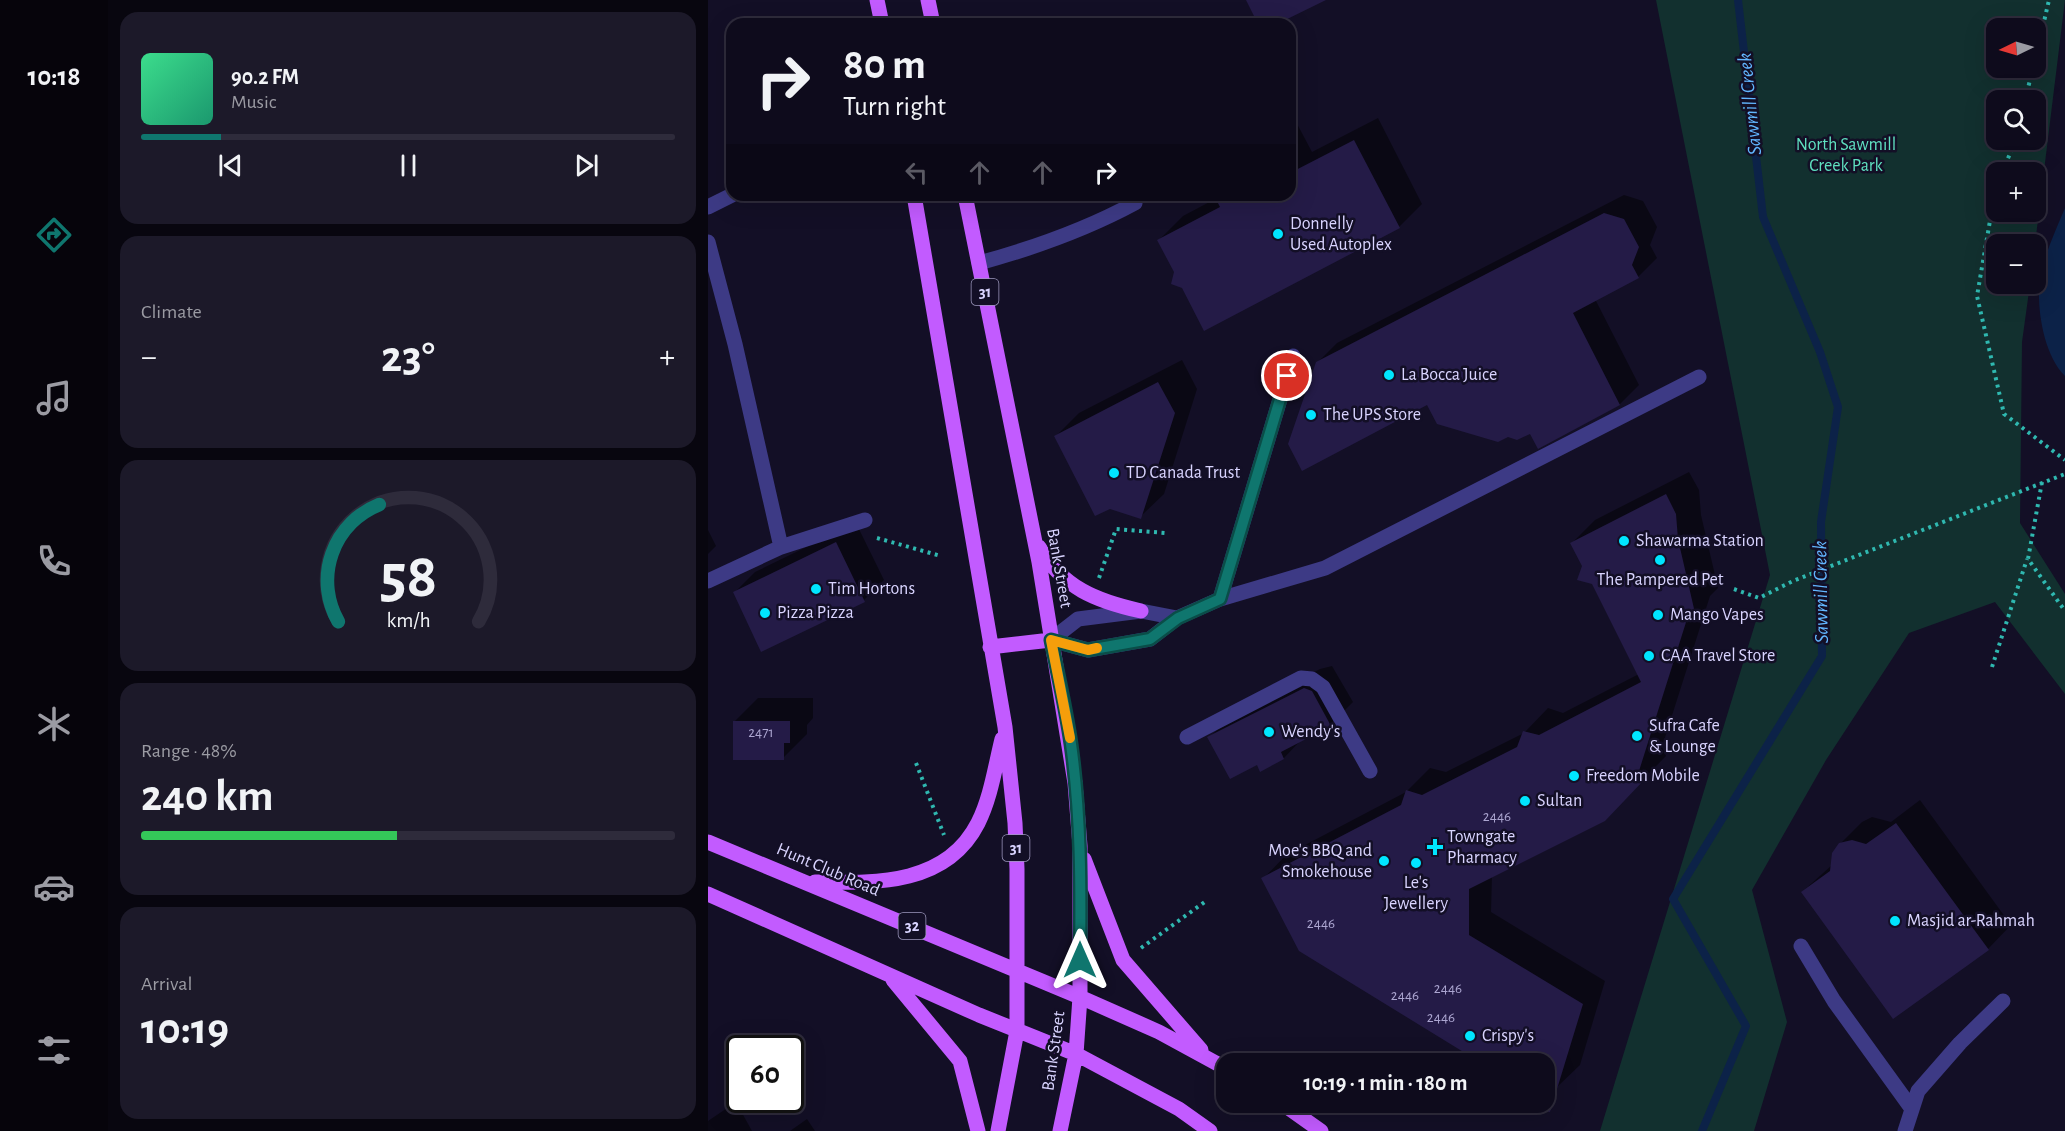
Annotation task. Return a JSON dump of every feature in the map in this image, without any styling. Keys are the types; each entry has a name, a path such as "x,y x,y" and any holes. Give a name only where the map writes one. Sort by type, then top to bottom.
{"main road":[{"path":"877,0 881,18"},
{"path":"928,0 932,18"},
{"name":"31","path":"915,201 1005,727 1017,858 1017,1031 998,1131"},
{"name":"Bank Street","path":"966,201 1033,537 1071,744 1080,846 1080,997 1076,1054 1060,1131"},
{"path":"1033,537 1058,575 1087,593 1118,606 1141,611"},
{"path":"990,647 1051,640"},
{"path":"806,882 891,881 913,876 948,859 965,843 986,804 1005,727"},
{"name":"Hunt Club Road","path":"708,842 1080,997 1159,1032 1216,1063"},
{"path":"1080,846 1123,960 1209,1059"},
{"path":"708,894 1017,1031 1076,1054 1179,1109 1210,1131"},
{"path":"889,975 960,1061 978,1131"},
{"path":"1296,1113 1321,1131"}],"lane":[{"path":"708,207 726,198"},
{"path":"979,263 1061,238 1102,221 1135,201"},
{"path":"708,242 735,344 781,547"},
{"path":"1220,599 1293,356"},
{"path":"1051,640 1088,650 1150,639 1178,618 1220,599 1325,568 1700,377"},
{"path":"708,581 781,547 865,520"},
{"path":"1051,640 1078,619 1141,611 1178,618"},
{"path":"1187,737 1301,678 1307,678 1323,687 1370,771"},
{"path":"1801,946 1834,1001 1912,1109"},
{"path":"1905,1131 1918,1091 1960,1043 2003,1001"}],"path":[{"path":"2045,18 2049,0"},
{"path":"1990,222 1977,296 2004,414 2065,459"},
{"path":"1734,589 1759,598 1793,580 2065,474"},
{"path":"1992,667 2028,558 2043,481"},
{"path":"1098,582 1116,529 1165,533"},
{"path":"871,539 880,537 941,556"},
{"path":"2028,558 2065,611"},
{"path":"916,763 945,839"},
{"path":"1138,951 1206,901"}],"green space":[{"name":"North Sawmill Creek Park","path":"1656,0 2065,0 2045,162 1986,162 1986,222 2038,222 2036,234 1986,234 1986,294 2029,294 2022,342 2020,523 2065,594 2065,694 1995,602 1909,633 1826,760 1752,890 1787,1022 1754,1131 1600,1131 1770,575"}],"water":[{"path":"2065,208 2065,376 2052,358 2044,335 2040,311 2039,294 2046,294 2046,254"}],"building":[{"path":"1246,0 1326,0 1289,18 1255,18"},
{"name":"Donnelly Used Autoplex","path":"1354,140 1400,228 1204,331 1182,288 1171,284 1174,272 1157,240 1220,207 1217,201 1296,201 1296,170"},
{"path":"1604,213 1624,219 1639,247 1632,265 1639,278 1573,313 1620,405 1538,449 1530,434 1517,440 1508,437 1498,442 1437,424 1427,405 1302,471 1288,444 1316,362"},
{"name":"TD Canada Trust","path":"1158,382 1175,413 1141,519 1110,509 1095,516 1054,436"},
{"path":"1666,494 1676,514 1678,539 1695,613 1688,616 1639,771 1644,780 1605,821 1469,889 1469,935 1583,1004 1555,1096 1555,1053 1465,1053 1299,951 1261,878 1401,805 1406,790 1422,795 1517,747 1523,731 1539,735 1641,682 1592,584 1577,580 1582,566 1570,543"},
{"name":"Tim Hortons","path":"836,542 865,602 761,652 733,592"},
{"name":"Wendy's","path":"1304,688 1312,691 1331,726 1281,752 1284,759 1260,772 1257,765 1230,779 1207,737"},
{"path":"733,721 790,721 790,743 784,743 784,760 733,760"},
{"name":"Masjid ar-Rahmah","path":"1896,823 1989,950 1893,1019 1801,892 1830,871 1832,853 1839,843 1852,840 1866,844"}],"waterway":[{"name":"Sawmill Creek","path":"1702,1131 1746,1026 1673,899 1822,656 1821,522 1838,407 1820,352 1763,217 1738,0"}],"slow traffic":[{"path":"1070,738 1051,640 1088,650 1097,648"}],"place":[{"name":"Donnelly Used Autoplex","path":"1278,234"},
{"name":"La Bocca Juice","path":"1389,375"},
{"name":"The UPS Store","path":"1311,415"},
{"name":"TD Canada Trust","path":"1114,473"},
{"name":"Shawarma Station","path":"1624,541"},
{"name":"The Pampered Pet","path":"1660,560"},
{"name":"Tim Hortons","path":"816,589"},
{"name":"Pizza Pizza","path":"765,613"},
{"name":"Mango Vapes","path":"1658,615"},
{"name":"CAA Travel Store","path":"1649,656"},
{"name":"Wendy's","path":"1269,732"},
{"name":"Sufra Cafe & Lounge","path":"1637,736"},
{"name":"Freedom Mobile","path":"1574,776"},
{"name":"Sultan","path":"1525,801"},
{"name":"Towngate Pharmacy","path":"1435,847"},
{"name":"Moe's BBQ and Smokehouse","path":"1384,861"},
{"name":"Le's Jewellery","path":"1416,863"},
{"name":"Masjid ar-Rahmah","path":"1895,921"},
{"name":"Crispy's","path":"1470,1036"}],"route":[{"path":"1080,960 1080,846 1075,783 1071,744 1051,640 1088,650 1150,639 1178,618 1220,599 1287,376"}]}
